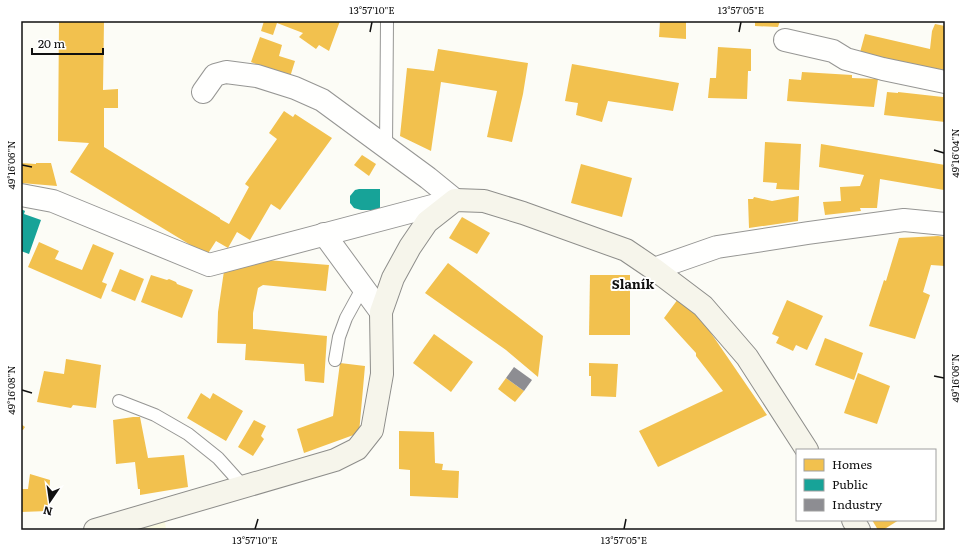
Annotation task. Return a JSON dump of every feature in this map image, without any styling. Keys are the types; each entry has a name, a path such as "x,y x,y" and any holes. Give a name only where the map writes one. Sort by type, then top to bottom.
{"street":[{"path":"785,40 833,51 846,59 883,69 945,82"},
{"path":"203,92 215,75 226,72 257,76 295,88 322,100 428,178 455,200"},
{"path":"21,195 53,201 209,265 455,200 484,201 523,213 626,250 703,306 747,357 806,449"},
{"path":"95,530 335,460 357,449 372,430 382,374 381,312 392,278 427,222 455,200"},
{"path":"654,269 717,247 904,220 939,219"},
{"path":"324,234 381,312"},
{"path":"854,521 859,530"}],"lane":[{"path":"386,147 387,21"},
{"path":"335,360 339,337 346,318 363,288"},
{"path":"119,401 155,415 188,434 218,458 244,487"}],"green space":[{"path":"165,521 166,530 137,530"}],"building: Homes":[{"path":"59,21 104,21 103,90 118,89 118,108 104,108 104,147 229,224 249,187 245,184 277,139 269,133 284,111 293,117 295,114 332,138 280,210 271,204 250,240 237,232 228,248 216,241 207,255 70,172 89,143 58,141"},
{"path":"264,21 340,21 329,51 319,45 316,49 299,37 303,33 277,23 273,35 261,31"},
{"path":"660,21 686,21 686,39 659,37"},
{"path":"755,21 780,21 778,27 755,26"},
{"path":"935,24 945,26 945,78 859,56 865,34 930,49 932,31"},
{"path":"260,37 282,45 279,56 295,61 290,77 251,62"},
{"path":"718,47 751,49 751,71 748,71 747,99 708,98 710,78 716,78"},
{"path":"438,49 528,63 523,94 512,142 487,137 497,91 441,82 431,151 400,136 407,68 434,71"},
{"path":"572,64 679,83 673,111 608,101 602,122 576,115 578,103 565,101"},
{"path":"802,72 852,75 852,78 878,79 874,107 787,101 789,79 801,80"},
{"path":"944,90 945,122 884,115 887,92 943,97"},
{"path":"765,142 801,144 799,190 776,189 777,183 763,182"},
{"path":"821,144 945,165 944,190 880,179 877,208 860,208 861,211 825,215 823,202 841,201 840,187 860,186 864,175 819,167"},
{"path":"362,155 376,164 369,176 354,165"},
{"path":"21,163 51,163 57,186 21,183"},
{"path":"581,164 632,178 622,217 571,203"},
{"path":"799,196 798,221 749,228 748,199 753,199 754,197 772,201"},
{"path":"462,217 490,233 477,254 449,238"},
{"path":"945,237 945,266 931,265 923,292 930,295 915,339 869,326 884,280 886,281 899,238"},
{"path":"39,242 59,251 55,259 82,270 93,244 114,253 102,282 107,284 101,299 28,267"},
{"path":"267,260 329,265 326,291 263,285 258,288 253,313 253,329 327,336 324,383 305,381 304,364 245,360 246,344 217,343 218,312 224,271"},
{"path":"448,263 543,336 538,377 506,350 425,293"},
{"path":"120,269 144,279 135,301 111,291"},
{"path":"151,275 167,280 169,279 177,284 193,290 182,318 141,302"},
{"path":"590,275 630,275 630,335 589,335"},
{"path":"678,299 702,320 767,415 658,467 639,431 723,391 696,356 696,353 664,318"},
{"path":"787,300 823,316 807,350 796,345 793,351 776,343 779,337 772,334"},
{"path":"434,334 473,362 451,392 413,363"},
{"path":"825,338 863,353 854,380 815,365"},
{"path":"66,359 101,365 96,408 73,405 71,408 37,402 44,371 64,374"},
{"path":"340,363 365,366 359,433 304,453 297,429 333,416"},
{"path":"589,363 618,364 616,397 591,396 591,376 589,376"},
{"path":"858,373 890,386 877,424 844,413"},
{"path":"506,378 524,391 515,402 498,389"},
{"path":"201,393 210,399 213,393 243,411 226,441 187,418"},
{"path":"140,417 148,458 184,455 188,487 140,495 135,462 116,464 113,420"},
{"path":"254,420 266,426 261,436 264,439 253,456 238,447"},
{"path":"21,424 25,427 23,430 21,430"},
{"path":"399,431 434,432 435,463 443,464 442,470 459,471 458,498 410,496 410,470 399,469"},
{"path":"30,474 50,480 48,511 21,512 21,489 28,489"},
{"path":"873,521 897,521 883,530 878,530"}],"building: Public":[{"path":"380,189 380,210 361,210 354,208 350,203 350,196 355,190"},
{"path":"21,209 25,211 24,214 41,220 29,254 21,251"}],"building: Industry":[{"path":"514,367 532,380 524,391 506,378"}],"district":[{"name":"Slaník","path":"633,284"}]}
